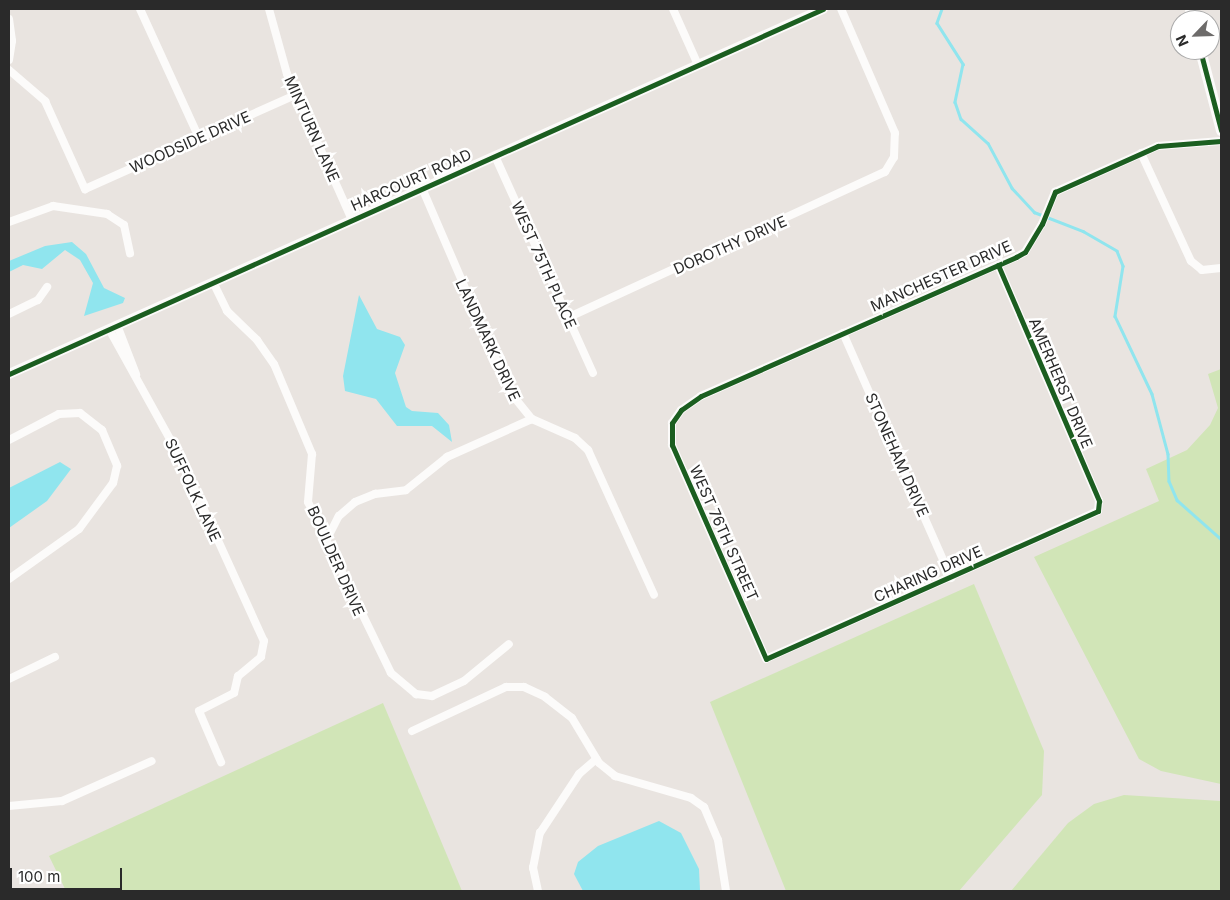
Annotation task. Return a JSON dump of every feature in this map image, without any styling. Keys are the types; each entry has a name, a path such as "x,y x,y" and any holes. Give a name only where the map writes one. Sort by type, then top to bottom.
{"main road":[{"path":"1203,60 1221,130"}],"street":[{"path":"140,9 199,138"},
{"name":"MINTURN LANE","path":"269,9 295,95 352,220"},
{"path":"673,9 698,65"},
{"name":"HARCOURT ROAD","path":"9,374 824,9"},
{"name":"DOROTHY DRIVE","path":"567,318 873,181 889,167 896,150 895,133 841,9"},
{"path":"9,19 12,41 9,60"},
{"name":"WOODSIDE DRIVE","path":"9,70 44,101 85,189 295,95"},
{"name":"MANCHESTER DRIVE","path":"676,416 701,396 1025,252 1042,224 1055,192 1141,153 1167,144 1221,140"},
{"path":"1141,153 1191,261 1204,271 1221,268"},
{"name":"WEST 75TH PLACE","path":"495,156 593,373"},
{"name":"LANDMARK DRIVE","path":"422,188 510,392 532,419 575,438 588,450 654,594"},
{"path":"9,222 53,206 107,214 124,226 130,253"},
{"name":"AMERHERST DRIVE","path":"998,265 1098,510"},
{"name":"BOULDER DRIVE","path":"213,282 227,311 257,340 274,364 312,454 308,499 381,659 404,686 423,696 461,683 509,644"},
{"path":"9,314 38,300 47,287"},
{"name":"SUFFOLK LANE","path":"113,327 129,371 136,374 180,457 263,639 261,657 238,676 234,693 199,711 221,762"},
{"name":"STONEHAM DRIVE","path":"843,333 951,578"},
{"path":"9,440 70,412 90,417 102,430 117,461 113,484 68,539 9,579"},
{"name":"WEST 76TH STREET","path":"676,416 672,445 766,659"},
{"path":"326,541 339,516 355,502 375,494 406,490 447,457 532,419"},
{"name":"CHARING DRIVE","path":"766,659 951,578 1098,510"},
{"path":"9,679 55,657"},
{"path":"412,731 506,687 524,687 572,718 596,759 615,776 691,798 704,807 718,840 726,891"},
{"path":"538,891 533,868 540,834 579,774 596,759"},
{"path":"9,806 58,802 152,761"}],"green space":[{"path":"1221,369 1221,784 1161,771 1139,759 1034,557 1159,501 1146,469 1187,450 1210,425 1218,408 1208,374"},
{"path":"974,584 1044,751 1042,795 959,891 786,891 710,702"},
{"path":"383,703 462,891 66,891 49,856"},
{"path":"1124,795 1221,801 1221,891 1011,891 1068,823 1094,804"}],"water":[{"path":"72,242 86,254 104,288 125,298 123,303 84,316 93,283 80,260 65,250 42,269 23,265 9,272 9,261 45,246"},
{"path":"359,295 377,329 400,337 405,345 395,373 406,407 412,411 438,413 449,425 452,442 432,426 397,426 376,399 345,391 343,376"},
{"path":"60,462 71,469 47,501 9,528 9,488"},
{"path":"659,821 681,833 699,869 700,890 583,891 574,874 578,862 598,846"}],"waterway":[{"path":"942,9 937,23 963,64 955,102 961,119 988,143 1012,188 1034,212 1083,231 1117,251 1123,266 1115,316 1152,394 1168,454 1169,481 1177,500 1221,539"}],"cycle path":[{"path":"9,374 823,9"},
{"path":"1203,60 1221,130"},
{"path":"998,265 1099,501 1098,511 766,659 672,445 672,423 681,410 701,396 1025,252 1042,224 1055,192 1158,146 1221,141"}]}
